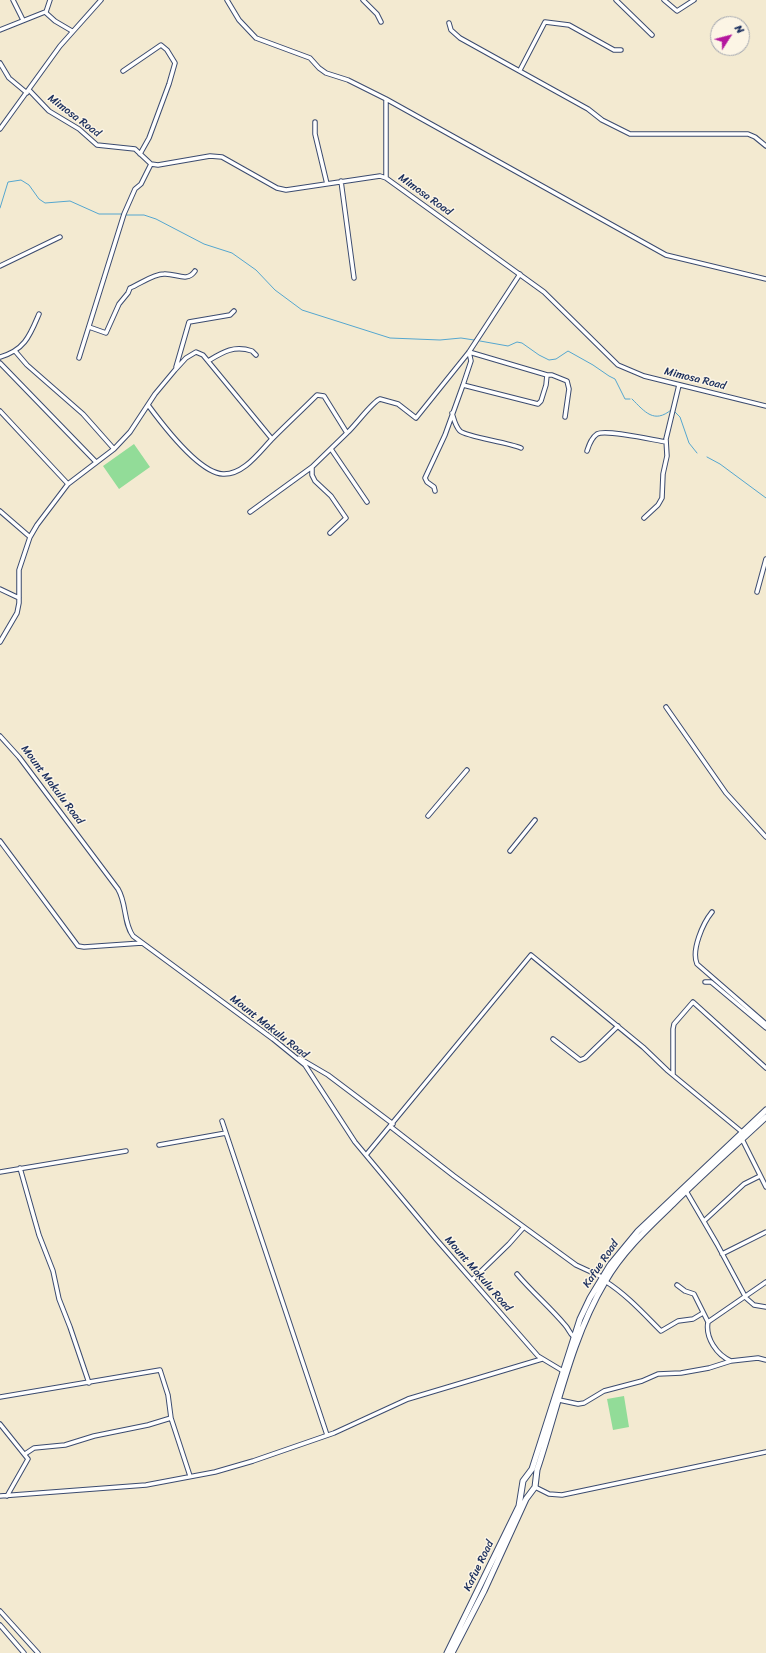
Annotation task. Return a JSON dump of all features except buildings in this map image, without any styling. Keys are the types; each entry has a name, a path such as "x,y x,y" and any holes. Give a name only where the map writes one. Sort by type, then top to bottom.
{"highway":[{"name":"Kafue Road","path":"452,1653 534,1487 537,1470 584,1323 604,1279 620,1251 638,1231 766,1110"},
{"name":"Kafue Road","path":"526,1477 532,1469 574,1337 590,1298 634,1243 686,1191 766,1117"},
{"path":"526,1477 532,1478 534,1487 527,1491 522,1485 526,1477"},
{"name":"Kafue Road","path":"447,1653 519,1506 522,1485"}],"street":[{"path":"13,0 23,20"},
{"path":"46,12 50,0"},
{"path":"0,129 72,31 101,0"},
{"path":"227,0 239,20 256,38 310,58 326,73 348,80 386,99 666,255 766,279"},
{"path":"364,0 377,14 381,22"},
{"path":"616,0 652,36"},
{"path":"664,0 677,11 694,0"},
{"path":"0,30 46,12"},
{"path":"46,12 55,21 72,31"},
{"path":"520,70 545,22 567,24 616,51 621,50"},
{"path":"449,23 451,30 460,38 520,70 588,109 602,120 629,134 748,134 756,137 766,146"},
{"path":"123,70 161,45 167,50 175,62 169,84 149,138 140,154"},
{"name":"Mimosa Road","path":"0,63 9,78 28,92 49,111 79,129 97,145 131,147 151,164 158,165 216,156 227,159 277,188 286,190 380,176 386,178 520,274 552,299 618,365 633,373 766,406"},
{"path":"386,99 386,178"},
{"path":"315,122 315,134 327,184"},
{"path":"79,358 124,214 135,189 141,184 151,164"},
{"path":"341,181 354,278"},
{"path":"0,266 60,237"},
{"path":"89,327 106,333 119,304 130,288 159,274 173,274 188,278 195,272"},
{"path":"250,512 312,467 359,423 378,400 398,404 416,418 469,352 520,274"},
{"path":"175,370 188,322 230,315 234,311"},
{"path":"0,357 15,351 29,336 38,314"},
{"path":"208,361 229,350 238,348 252,351 256,355"},
{"path":"15,351 27,365 83,414 114,449"},
{"path":"0,642 17,613 19,598 19,570 30,537 47,511 68,484 114,449 130,432 148,405 175,370 193,353 199,352 208,361 272,439"},
{"path":"469,352 547,375 552,375 567,381 569,385 565,417"},
{"path":"435,492 434,487 427,482 425,478 445,435 463,385 471,361 469,352"},
{"path":"0,363 96,462"},
{"path":"463,385 538,404 541,401 546,385 547,375"},
{"path":"644,518 658,505 662,498 663,474 667,453 666,442 679,385"},
{"path":"148,405 181,446 201,464 216,473 227,474 242,468 264,449 272,439 317,395 320,394 327,400 347,433"},
{"path":"0,411 68,484"},
{"path":"452,413 457,428 464,434 496,440 521,448"},
{"path":"587,450 593,438 601,433 620,434 666,442"},
{"path":"331,448 367,502"},
{"path":"312,467 312,475 315,481 329,493 346,518 330,533"},
{"path":"0,511 30,537"},
{"path":"757,592 766,559"},
{"path":"0,589 19,598"},
{"path":"666,707 722,788 766,837"},
{"name":"Mount Makulu Road","path":"0,736 24,763 118,889 123,900 127,927 133,936 294,1056 310,1072 336,1114 366,1155 472,1280 542,1359 563,1371"},
{"path":"428,816 467,770"},
{"path":"510,852 535,820"},
{"path":"0,841 78,946 84,948 142,943"},
{"path":"712,912 702,926 696,949 695,958 697,964 766,1024"},
{"path":"366,1155 392,1126 530,956 536,957 618,1026 673,1075 742,1132"},
{"path":"705,982 711,982 766,1028"},
{"path":"673,1075 674,1024 693,1002 766,1068"},
{"path":"553,1039 580,1060 585,1058 618,1026"},
{"path":"294,1056 328,1075 478,1195 524,1226 576,1265 604,1279 629,1298 661,1331 678,1321 693,1319 704,1313"},
{"path":"222,1121 327,1435"},
{"path":"159,1145 226,1133"},
{"path":"742,1139 766,1188"},
{"path":"0,1172 56,1164 126,1151"},
{"path":"20,1168 39,1235 53,1271 59,1299 89,1383"},
{"path":"704,1221 744,1184 760,1176"},
{"path":"686,1191 746,1298 754,1305 766,1307"},
{"path":"472,1280 509,1244 524,1226"},
{"path":"722,1254 766,1232"},
{"path":"517,1274 537,1298 565,1324 568,1332 574,1337"},
{"path":"708,1322 746,1298 766,1282"},
{"path":"677,1284 685,1291 693,1292 708,1322 708,1333 717,1351 731,1361"},
{"path":"559,1400 578,1404 584,1403 604,1391 642,1381 655,1375 680,1374 709,1368 731,1361 758,1358 766,1360"},
{"path":"0,1496 146,1485 242,1464 327,1435 408,1399 542,1359"},
{"path":"0,1397 36,1389 89,1383 154,1369 160,1370 168,1394 171,1418 190,1476"},
{"path":"24,1454 34,1448 65,1445 94,1436 148,1425 171,1418"},
{"path":"0,1424 28,1459 7,1496"},
{"path":"534,1487 549,1494 562,1495 766,1452"},
{"path":"0,1611 38,1653"},
{"path":"6,1618 0,1625 24,1653"}],"green space":[{"path":"134,444 150,467 119,489 103,466"},
{"path":"624,1396 629,1427 613,1430 607,1399"}],"waterway":[{"path":"0,208 8,182 21,180 29,185 39,199 45,203 70,201 99,214 122,214"},
{"path":"126,215 144,215 156,219 204,244 232,253 256,270 275,290 302,310 390,338 440,340 461,338 474,340"},
{"path":"480,341 508,346 517,342 522,343 549,360 556,359 568,351 615,379 625,399 630,399"},
{"path":"632,399 650,415 660,416 671,410"},
{"path":"674,411 680,417 689,443 697,453"},
{"path":"707,457 720,464 766,498"}]}
